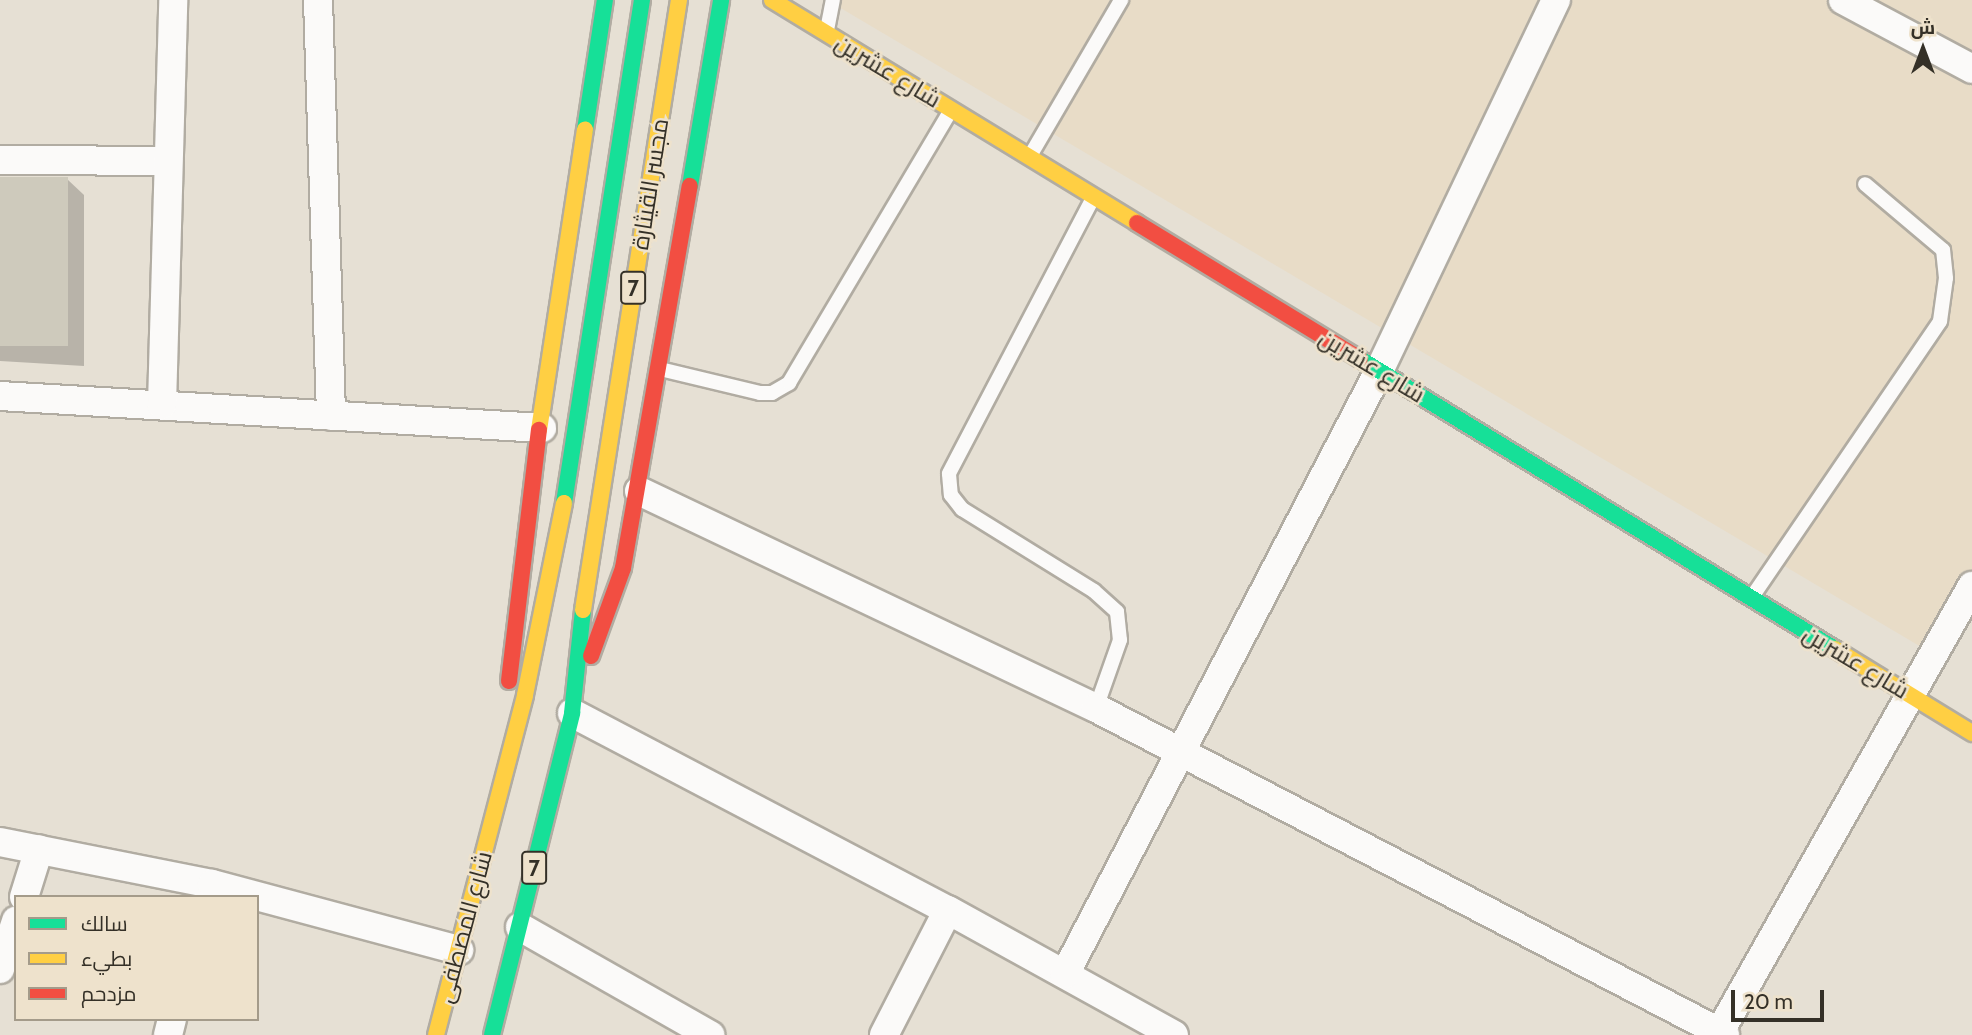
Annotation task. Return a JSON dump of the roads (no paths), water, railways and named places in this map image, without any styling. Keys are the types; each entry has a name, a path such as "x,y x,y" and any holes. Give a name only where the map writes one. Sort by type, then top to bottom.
{"main road":[{"path":"492,819 515,594 605,0"},
{"name":"مجسر القيثارة","path":"492,819 553,570 642,0"},
{"name":"مجسر القيثارة","path":"573,707 587,575 679,0"},
{"path":"573,707 623,568 639,491 721,0"},
{"name":"شارع عشرين","path":"772,0 1972,733"},
{"name":"7","path":"492,1035 573,707"},
{"name":"شارع المصطفى","path":"436,1035 492,819"}],"street":[{"path":"162,405 173,0"},
{"path":"318,0 331,416"},
{"path":"1065,974 1379,371 1556,0"},
{"path":"1843,0 1972,69"},
{"path":"0,160 168,162"},
{"path":"0,396 542,428"},
{"path":"639,491 1096,708 1721,1034 1913,697 1972,586"},
{"path":"573,707 1174,1035"},
{"path":"0,842 231,895"},
{"path":"25,895 39,849"},
{"path":"259,902 459,950"},
{"path":"884,1035 948,910"},
{"path":"0,969 14,927"},
{"path":"520,927 710,1035"}],"lane":[{"path":"826,33 832,0"},
{"path":"1030,157 1121,0"},
{"path":"659,369 760,393 772,393 789,383 951,109"},
{"path":"1752,598 1940,321 1946,278 1943,250 1866,184"},
{"path":"1093,196 949,474 951,495 962,509 1094,590 1116,611 1120,640 1096,708"}]}
